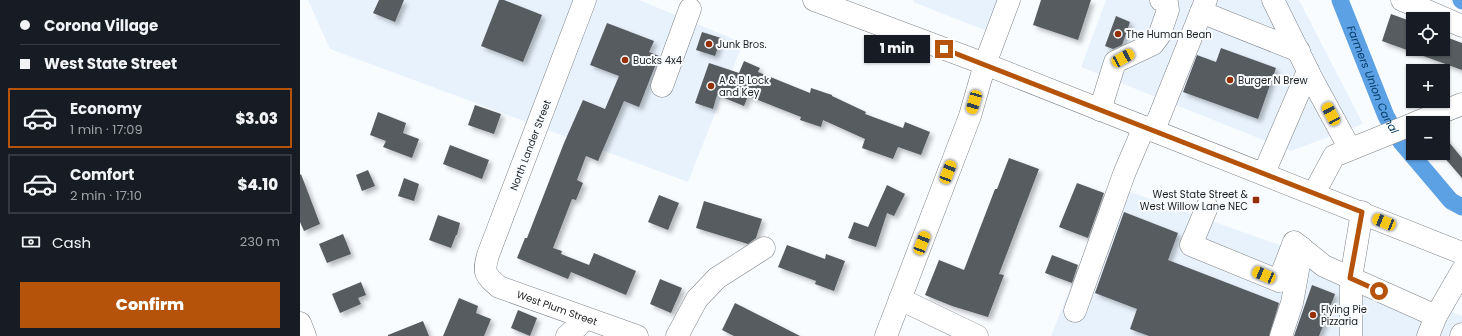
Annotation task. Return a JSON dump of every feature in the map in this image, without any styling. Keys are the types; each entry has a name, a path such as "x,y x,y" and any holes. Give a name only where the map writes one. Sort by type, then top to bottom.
{"street":[{"name":"North Lander Street","path":"499,287 488,278 484,268 586,0"},
{"path":"814,0 850,6 985,64 1362,212 1462,253"},
{"path":"886,336 970,116 985,64 1009,0"},
{"path":"1100,110 1115,62 1153,44 1159,36 1168,10 1167,3 1161,0"},
{"path":"1273,0 1303,61 1350,149"},
{"path":"1402,0 1462,26"},
{"path":"1075,311 1124,174 1149,128 1203,6 1303,61"},
{"path":"662,86 690,9"},
{"path":"1264,174 1303,61"},
{"path":"1314,193 1334,156 1462,104"},
{"path":"1207,207 1191,245 1279,281 1294,242 1324,266 1350,278 1432,326 1462,271"},
{"path":"1351,336 1350,278 1362,212"},
{"path":"677,336 697,299 717,278 764,248"},
{"path":"1281,336 1292,303 1302,248"},
{"name":"West Plum Street","path":"499,287 637,336"},
{"path":"900,299 976,336"},
{"path":"567,336 585,318"},
{"path":"300,323 305,336"}],"shaded area":[{"path":"308,0 639,0 743,43 688,182 330,49"},
{"path":"914,0 998,0 987,31 913,2"},
{"path":"1106,0 1299,0 1363,124 1291,151 1081,67"},
{"path":"1111,185 1327,262 1462,316 1462,336 1051,336"}],"building":[{"path":"379,0 404,0 395,22 373,13"},
{"path":"499,0 504,0 542,15 523,62 481,46"},
{"path":"1041,0 1091,0 1078,40 1033,25"},
{"path":"1391,14 1406,19 1406,50 1382,41"},
{"name":"The Human Bean","path":"1116,16 1130,22 1122,45 1113,49 1105,46"},
{"path":"607,23 654,41 649,52 659,56 639,107 624,101 598,161 586,156 577,180 583,183 576,200 572,199 553,248 562,251 561,254 589,265 594,253 636,271 626,295 571,272 568,279 517,258 525,238 527,238 564,143 583,100 605,109 619,76 590,65"},
{"name":"Junk Bros.","path":"702,32 721,38 715,56 696,50"},
{"path":"1450,39 1462,43 1462,70 1450,66 1450,64 1445,64 1423,56 1450,56"},
{"name":"Burger N Brew","path":"1221,48 1276,68 1258,119 1183,92 1197,55 1216,62"},
{"path":"744,61 760,68 758,72 810,93 811,88 832,95 866,112 865,114 903,128 905,122 930,132 921,155 898,147 893,159 862,148 865,139 823,120 821,127 800,120 801,117 748,96 744,106 717,95 713,109 695,103 709,63 739,73"},
{"path":"475,105 501,114 494,134 468,125"},
{"path":"378,112 406,123 403,133 419,139 412,158 383,147 386,141 370,135"},
{"path":"1450,143 1462,158 1462,178 1446,160 1450,160"},
{"path":"450,145 489,160 482,179 443,164"},
{"path":"1009,158 1039,169 999,274 1004,275 988,317 952,306 925,295 939,260 964,270 995,189 997,189"},
{"path":"368,170 375,186 362,191 356,175"},
{"path":"301,174 320,224 304,231 300,222"},
{"path":"404,178 419,184 414,201 398,196"},
{"path":"1077,183 1104,193 1088,238 1059,227"},
{"path":"887,185 905,194 894,216 887,213 876,247 848,238 854,222 868,227"},
{"path":"659,195 679,203 668,230 648,222"},
{"path":"704,201 762,219 756,238 748,244 696,228"},
{"path":"1124,212 1178,233 1168,260 1279,303 1269,336 1149,336 1130,329 1137,309 1095,293"},
{"path":"438,215 460,223 457,235 451,248 429,240"},
{"path":"343,234 351,254 327,263 319,244"},
{"path":"787,245 825,259 826,254 845,261 834,291 815,284 816,281 778,267"},
{"path":"1052,255 1078,265 1072,283 1045,273"},
{"path":"660,279 682,288 671,313 650,304"},
{"path":"361,282 366,295 358,298 361,304 340,313 332,294"},
{"name":"Flying Pie Pizzaria","path":"1312,285 1335,294 1319,336 1294,336"},
{"path":"459,298 478,306 476,313 491,319 484,336 443,336"},
{"path":"735,303 800,336 734,336 722,330"},
{"path":"518,310 537,318 530,336 511,328"},
{"path":"423,321 429,336 388,336 388,335"}],"waterway":[{"name":"Farmers Union Canal","path":"1340,0 1386,116 1401,142 1451,201 1462,207"}],"place":[{"name":"The Human Bean","path":"1118,34"},
{"name":"Junk Bros.","path":"709,44"},
{"name":"Bucks 4x4","path":"625,60"},
{"name":"Burger N Brew","path":"1230,80"},
{"name":"A & B Lock and Key","path":"711,86"},
{"name":"West State Street & West Willow Lane NEC","path":"1256,200"},
{"name":"Flying Pie Pizzaria","path":"1313,315"}],"route":[{"path":"944,49 1362,212 1350,278 1379,291"}]}
